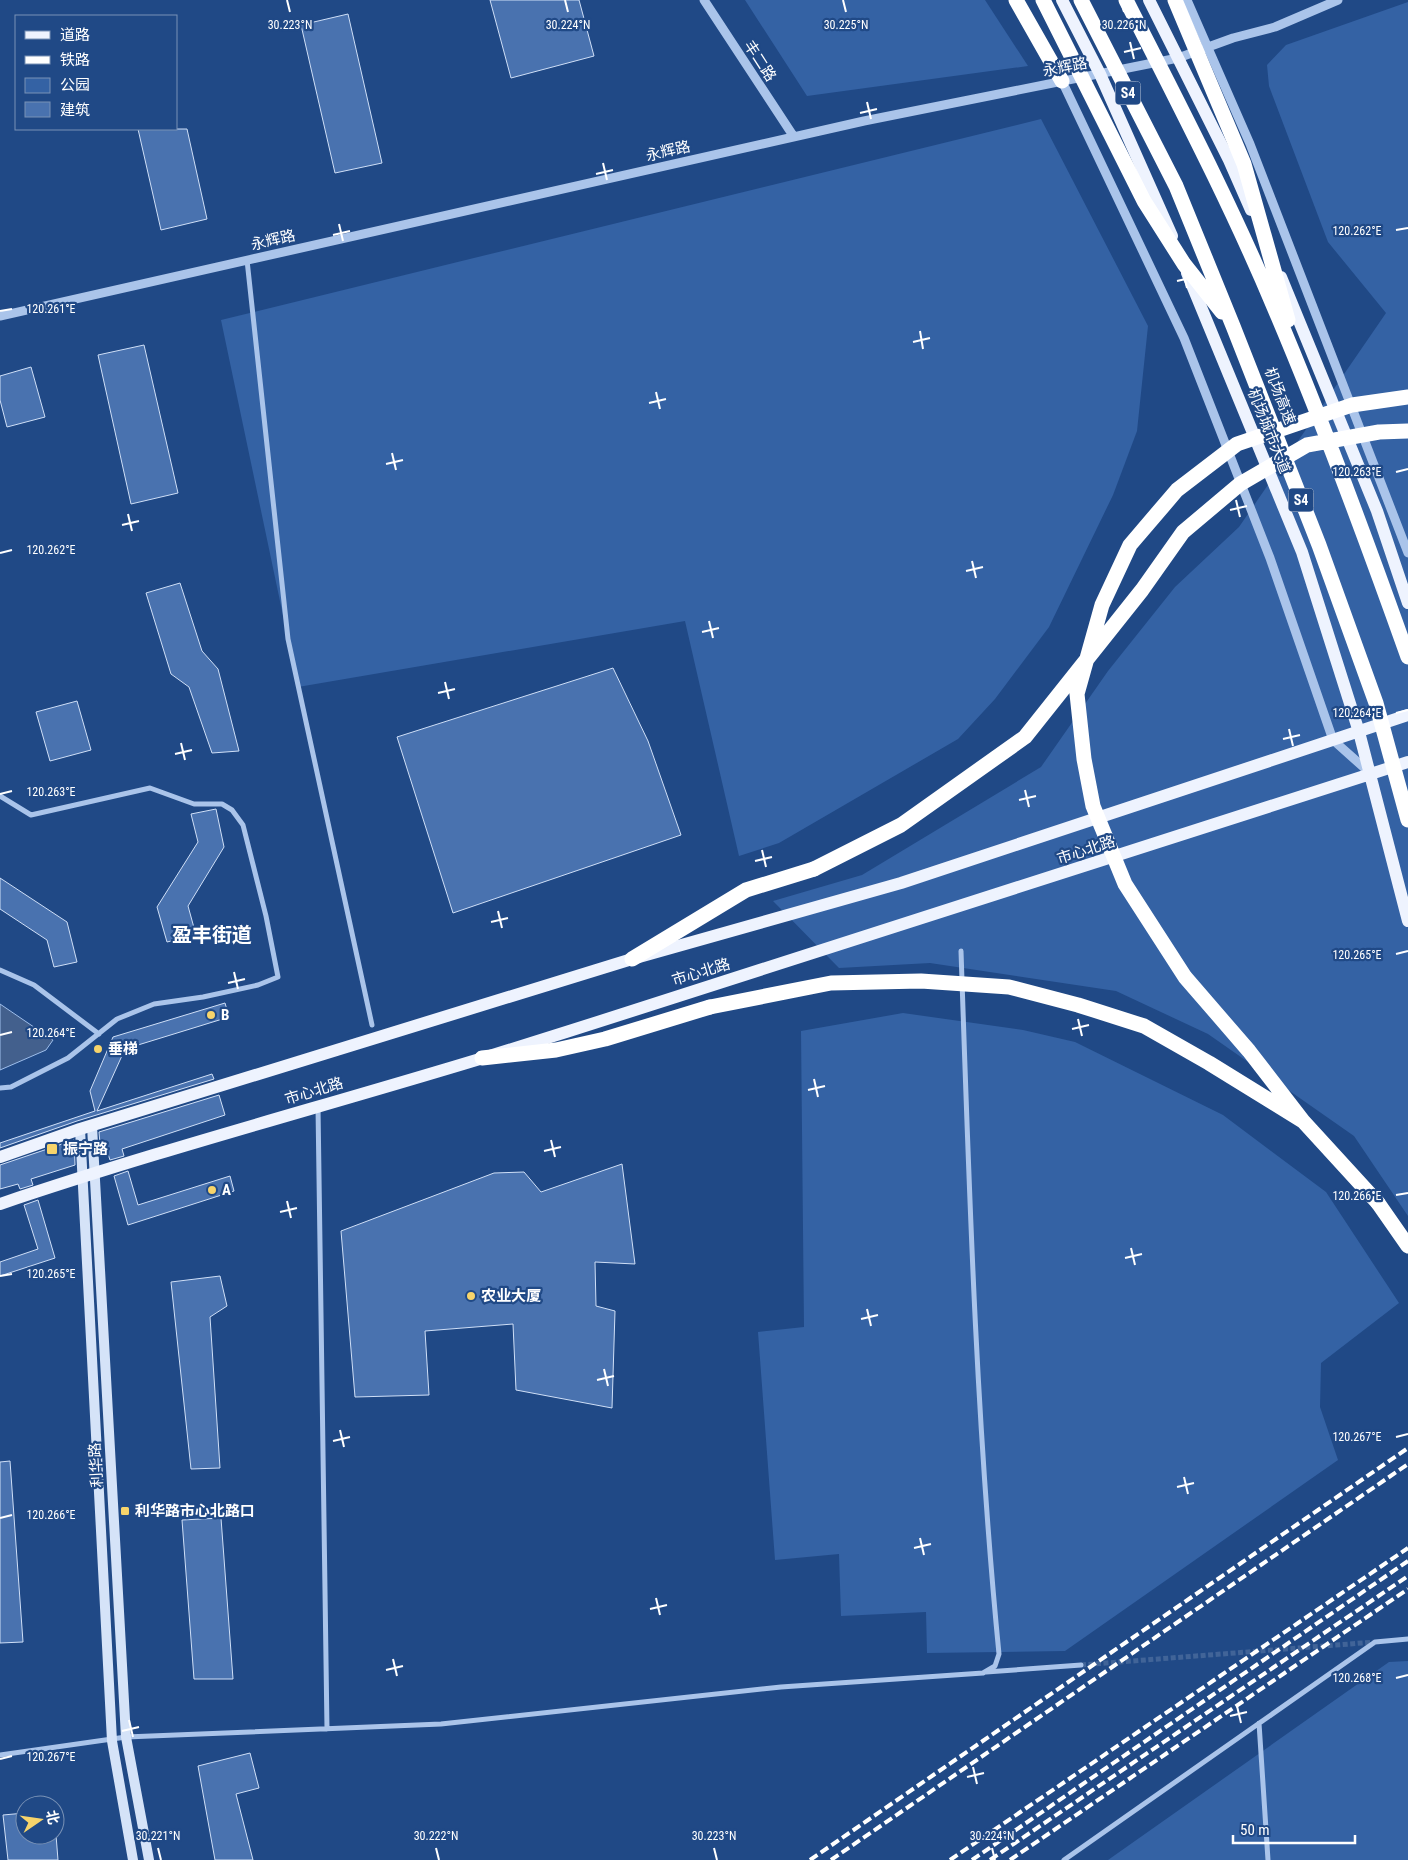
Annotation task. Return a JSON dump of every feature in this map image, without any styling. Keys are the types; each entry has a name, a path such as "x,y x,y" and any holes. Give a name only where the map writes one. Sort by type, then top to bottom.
{"highway":[{"path":"1016,0 1062,81"},
{"path":"1044,0 1144,201 1184,264 1233,326"},
{"name":"机场高速","path":"1081,0 1176,186 1233,326 1319,545 1376,703 1408,820"},
{"name":"机场高速","path":"1126,0 1214,175 1274,306 1361,525 1408,657"},
{"path":"1175,0 1244,164 1311,398"},
{"path":"1408,397 1352,405 1237,444 1177,490 1130,544 1102,605 1077,694 1084,759 1093,806 1125,884 1185,977 1249,1051 1303,1121 1378,1203 1408,1246"},
{"path":"632,959 746,890 814,869 901,825 1025,737 1142,590 1183,532 1240,484 1307,445 1379,432 1408,431"},
{"path":"482,1058 556,1050 605,1039 710,1007 831,983 921,981 1009,987 1078,1005 1144,1026 1209,1063 1303,1121"}],"main road":[{"name":"机场城市大道","path":"1062,0 1100,74 1158,201 1302,552 1359,732 1408,922"},
{"path":"1149,0 1229,160 1292,300 1377,511 1408,602"},
{"name":"市心北路","path":"0,1157 86,1128 632,959 901,883 1408,715"},
{"name":"市心北路","path":"0,1204 82,1176 482,1058 902,927 1408,762"},
{"name":"利华路","path":"86,1128 96,1172 126,1737 149,1860"},
{"name":"利华路","path":"86,1128 82,1176 112,1741 133,1860"}],"street":[{"name":"丰二路","path":"704,0 794,137"},
{"path":"1187,0 1250,144 1408,553"},
{"name":"永辉路","path":"0,316 794,137 1178,58 1275,27 1338,0"},
{"path":"1062,81 1184,338 1270,558 1333,740 1371,774"},
{"path":"248,260 288,639 372,1025"},
{"path":"0,796 31,816 150,788 194,804 222,804 232,810 243,825 266,916 278,977 258,985 203,998 154,1004 117,1020 68,1058 11,1087 0,1088"},
{"path":"961,951 973,1284 990,1562 999,1654 995,1666 983,1673"},
{"path":"0,970 34,984 99,1034"},
{"path":"318,1106 327,1729"},
{"path":"1064,1860 1374,1642 1408,1639"},
{"path":"0,1755 112,1741 126,1737 441,1724 781,1687 1081,1665"},
{"path":"1259,1723 1268,1860"}],"green space":[{"path":"745,0 985,0 1028,66 807,96"},
{"path":"1408,2 1408,1216 1354,1136 1208,1034 1116,991 930,963 839,968 773,901 862,875 1041,767 1108,671 1175,587 1239,527 1386,313 1328,242 1269,86 1267,65 1286,45"},
{"path":"1041,119 1148,326 1137,431 1113,495 1049,627 995,699 958,739 779,843 739,856 685,621 298,687 221,320"},
{"path":"903,1013 1023,1030 1075,1042 1223,1115 1326,1192 1399,1303 1321,1363 1320,1407 1338,1460 1065,1651 927,1653 926,1612 841,1616 839,1554 775,1560 758,1332 804,1327 801,1031"},
{"path":"1408,1661 1408,1860 1108,1860 1389,1662"}],"shaded area":[{"path":"0,1004 53,1040 46,1050 0,1070"}],"building":[{"path":"490,0 579,0 594,56 511,78"},
{"path":"348,14 382,163 335,173 301,25"},
{"path":"187,129 207,219 161,230 138,130"},
{"path":"144,345 178,493 131,504 98,355"},
{"path":"31,367 45,417 7,427 0,400 0,376"},
{"path":"180,583 202,651 218,669 239,751 212,753 189,687 171,674 146,593"},
{"path":"613,668 648,741 681,835 453,913 397,737"},
{"path":"77,701 91,750 50,761 36,712"},
{"path":"216,809 224,847 188,906 196,935 167,942 157,907 198,842 191,814"},
{"path":"0,878 67,922 77,962 54,967 47,940 0,909"},
{"path":"225,1003 229,1017 125,1049 97,1111 212,1074 214,1079 77,1121 0,1148 0,1143 95,1111 90,1091 113,1037"},
{"path":"219,1095 225,1115 122,1149 124,1156 110,1160 108,1154 101,1156 99,1132"},
{"path":"74,1140 75,1165 31,1179 33,1185 20,1189 18,1184 0,1189 0,1165"},
{"name":"农业大厦","path":"622,1164 635,1264 595,1262 596,1306 615,1311 612,1408 516,1390 513,1324 425,1331 429,1395 355,1397 341,1231 494,1173 524,1172 541,1192"},
{"path":"128,1171 138,1205 230,1176 234,1191 128,1225 114,1176"},
{"path":"38,1200 55,1258 0,1276 0,1262 38,1249 24,1205"},
{"path":"220,1276 227,1306 210,1317 220,1468 191,1469 171,1282"},
{"path":"10,1461 23,1642 0,1643 0,1462"},
{"path":"221,1518 233,1679 194,1679 182,1520"},
{"path":"250,1753 259,1788 236,1794 253,1860 215,1860 198,1766"},
{"path":"15,1814 15,1845 57,1845 58,1860 8,1860 3,1815"}],"tunnel":[{"path":"1081,1665 1375,1642"}],"railway":[{"path":"810,1860 1408,1448"},
{"path":"831,1860 1408,1464"},
{"path":"950,1860 1408,1548"},
{"path":"972,1860 1408,1561"},
{"path":"990,1860 1408,1576"},
{"path":"1010,1860 1408,1589"}],"place":[{"name":"B","path":"211,1015"},
{"name":"垂梯","path":"98,1049"},
{"name":"振宁路","path":"52,1149"},
{"name":"A","path":"212,1190"},
{"name":"农业大厦","path":"471,1296"},
{"name":"利华路市心北路口","path":"125,1511"}],"district":[{"name":"盈丰街道","path":"212,935"}]}
